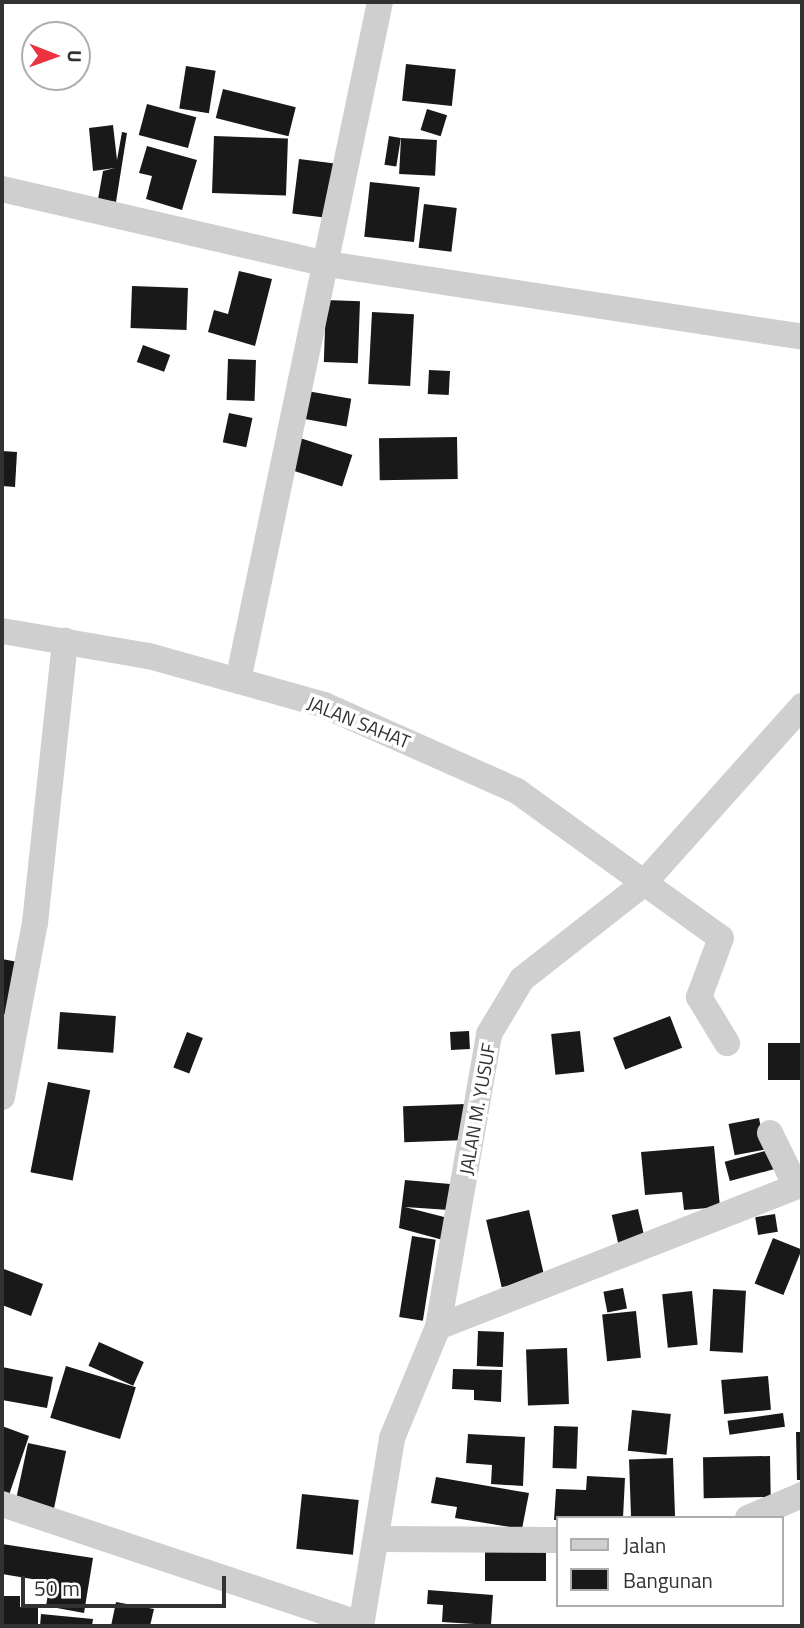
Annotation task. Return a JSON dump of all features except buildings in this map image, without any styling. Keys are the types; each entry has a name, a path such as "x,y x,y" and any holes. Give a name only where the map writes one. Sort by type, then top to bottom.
{"street":[{"path":"238,681 380,2"},
{"path":"2,189 327,264 802,337"},
{"name":"JALAN SAHAT","path":"2,631 65,641 238,681 324,705 517,790 643,884 722,938 699,997 727,1043"},
{"path":"2,1097 36,923 65,641"},
{"name":"JALAN M. YUSUF","path":"361,1625 380,1539 392,1438 438,1327 489,1034 522,979 548,954 643,884 802,706"},
{"path":"438,1327 799,1185 771,1133"},
{"path":"753,1516 802,1495"},
{"path":"2,1504 361,1625"},
{"path":"380,1539 556,1540"}]}
